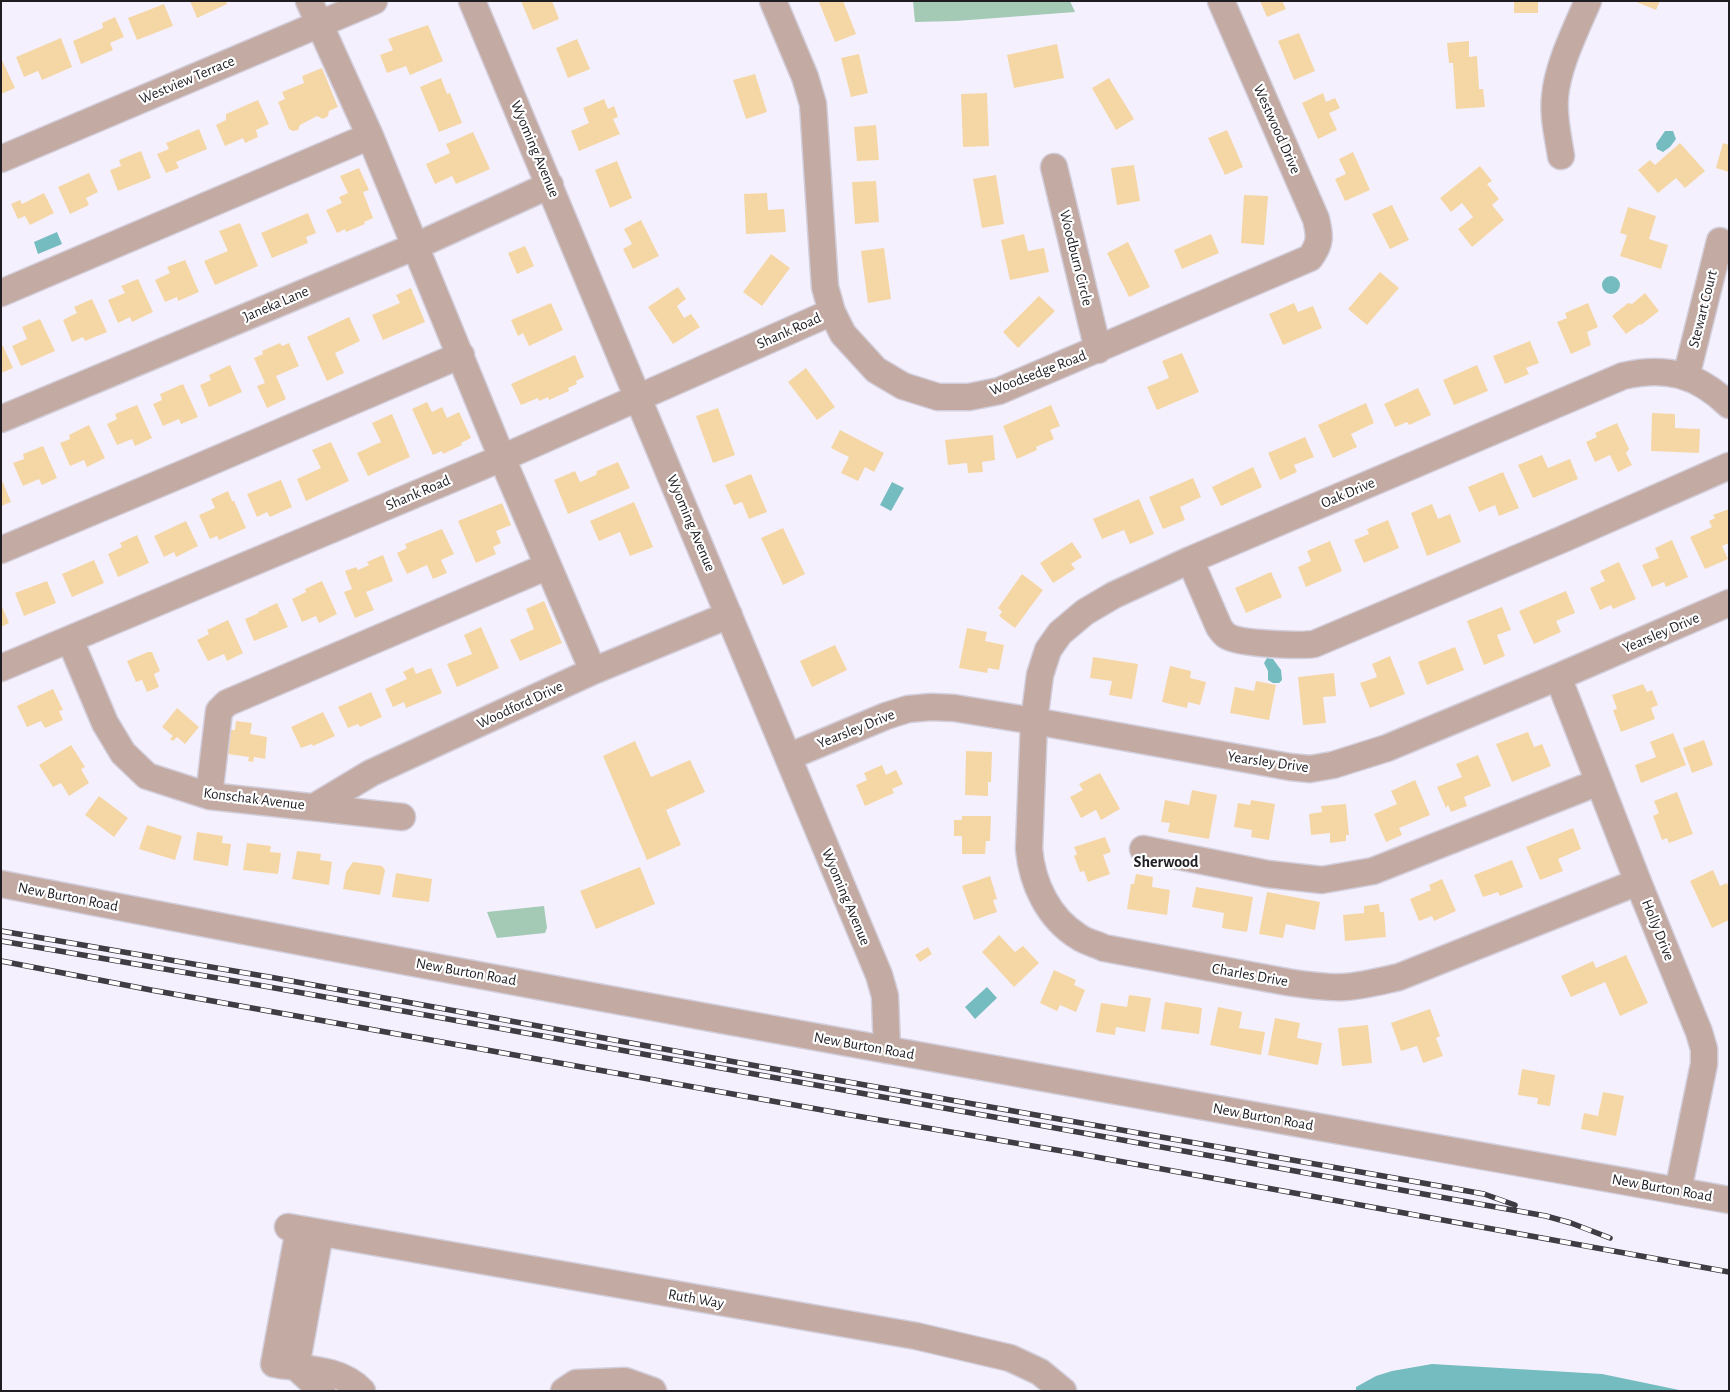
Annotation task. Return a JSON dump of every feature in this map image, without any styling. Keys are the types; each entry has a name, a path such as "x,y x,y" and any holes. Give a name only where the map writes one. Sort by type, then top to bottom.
{"street":[{"name":"Westview Terrace","path":"1,159 314,13 374,1"},
{"name":"Wyoming Avenue","path":"472,1 879,975 885,996 887,1050"},
{"name":"Woodsedge Road","path":"773,1 805,77 814,104 825,287 832,312 843,334 876,370 903,386 938,397 969,397 999,391 1310,258"},
{"name":"Westwood Drive","path":"1221,1 1316,219 1320,234 1317,248 1310,258"},
{"path":"1561,156 1555,122 1555,96 1571,40 1588,1"},
{"path":"314,13 370,136 502,458 593,671"},
{"path":"1,292 370,136"},
{"name":"Woodburn Circle","path":"1054,167 1098,350"},
{"name":"Janeka Lane","path":"1,419 416,246 550,186"},
{"name":"Stewart Court","path":"1686,376 1720,241"},
{"name":"Shank Road","path":"1,668 502,458 832,312"},
{"path":"1,550 461,355"},
{"name":"Oak Drive","path":"1034,721 1040,675 1048,650 1060,633 1084,612 1114,595 1190,560 1624,376 1662,371 1686,376 1715,392 1729,405"},
{"path":"1190,560 1219,628 1226,636 1237,640 1300,646 1314,644 1563,539 1729,466"},
{"path":"209,796 219,711 227,703 548,566"},
{"name":"Yearsley Drive","path":"788,757 886,716 908,709 931,707 954,708 1034,721 1270,764 1310,769 1333,766 1372,753 1558,677 1729,603"},
{"name":"Woodford Drive","path":"316,806 371,772 593,671 729,614"},
{"name":"Konschak Avenue","path":"70,640 105,723 123,753 147,776 209,796 316,806 402,817"},
{"name":"Holly Drive","path":"1558,677 1699,1032 1704,1049 1704,1064 1678,1191"},
{"name":"Charles Drive","path":"1034,721 1028,848 1030,867 1036,885 1062,925 1080,938 1104,948 1287,982 1345,987 1399,977 1638,882"},
{"path":"1143,849 1268,874 1322,880 1373,871 1599,782"},
{"name":"New Burton Road","path":"1,884 887,1050 1729,1200"},
{"name":"Ruth Way","path":"276,1365 303,1230 916,1336 1010,1358 1040,1372 1063,1391"},
{"path":"276,1365 322,1391"},
{"path":"276,1365 330,1372 358,1386 362,1391"},
{"path":"570,1387 625,1381 653,1391"}],"green space":[{"path":"913,1 1070,1 1075,12 956,21 915,22"},
{"path":"544,906 547,928 545,933 497,938 487,912"}],"water":[{"path":"1665,131 1673,131 1676,139 1663,152 1657,149 1656,144"},
{"path":"57,232 62,244 38,254 34,242"},
{"path":"1611,276 1617,279 1620,285 1617,291 1611,294 1605,291 1602,285 1605,279"},
{"path":"892,482 904,488 891,511 880,505"},
{"path":"1267,658 1273,659 1281,670 1282,680 1279,683 1273,683 1268,680 1268,671 1264,663"},
{"path":"987,987 997,998 975,1019 965,1007"},
{"path":"1432,1364 1602,1374 1684,1391 1356,1391 1356,1387 1376,1376 1392,1371"}],"building":[{"path":"190,1 226,1 227,4 197,18"},
{"path":"521,1 552,1 559,19 533,30"},
{"path":"820,1 843,1 856,34 835,42"},
{"path":"1260,1 1282,1 1286,9 1267,17"},
{"path":"1514,1 1538,1 1538,13 1514,13"},
{"path":"1634,1 1660,1 1656,10"},
{"path":"164,4 173,26 137,40 128,18"},
{"path":"115,17 124,37 110,43 113,50 81,64 73,41 103,28 102,23"},
{"path":"428,25 443,61 410,75 406,66 387,73 380,55 393,50 388,39"},
{"path":"1299,33 1315,71 1294,80 1278,41"},
{"path":"61,38 72,67 42,80 38,71 24,77 16,57"},
{"path":"577,39 590,69 568,78 556,48"},
{"path":"1469,41 1469,57 1477,56 1479,89 1483,89 1485,107 1456,109 1453,63 1449,63 1447,43"},
{"path":"1057,44 1064,78 1014,88 1007,55"},
{"path":"859,54 868,93 851,97 841,58"},
{"path":"1,58 15,88 1,94"},
{"path":"322,68 338,107 329,111 328,116 323,119 317,116 300,125 298,130 293,131 289,129 278,102 285,99 282,92 304,83 302,76"},
{"path":"755,74 767,112 746,119 733,80"},
{"path":"441,78 447,94 450,93 462,123 439,132 420,87"},
{"path":"1109,78 1134,119 1116,130 1092,88"},
{"path":"987,93 989,146 963,147 961,94"},
{"path":"1323,93 1326,102 1335,98 1340,108 1329,113 1337,130 1318,139 1302,103"},
{"path":"604,99 608,109 614,106 618,117 613,119 620,134 579,151 571,131 589,123 583,108"},
{"path":"258,100 269,124 256,130 258,137 245,143 243,138 225,146 216,125 226,120 226,114"},
{"path":"876,125 879,160 857,161 854,127"},
{"path":"199,129 207,149 176,162 179,168 166,173 157,154 169,149 166,143"},
{"path":"1227,130 1243,167 1225,175 1208,138"},
{"path":"473,132 490,169 456,184 452,176 435,184 426,164 450,153 446,144"},
{"path":"1680,143 1705,171 1685,188 1676,178 1658,193 1638,170 1650,160 1655,165"},
{"path":"1723,143 1729,145 1729,172 1716,168"},
{"path":"141,151 151,178 118,191 110,170 121,166 119,160"},
{"path":"1353,152 1370,190 1345,201 1335,179 1346,174 1339,159"},
{"path":"617,161 632,198 610,208 595,170"},
{"path":"1134,165 1140,201 1117,205 1111,168"},
{"path":"1480,166 1492,181 1487,184 1499,199 1492,205 1504,220 1472,247 1458,229 1473,217 1462,203 1451,212 1440,198"},
{"path":"359,168 369,190 363,192 373,218 364,222 365,224 346,232 345,229 337,233 326,210 342,203 339,197 348,193 340,176"},
{"path":"89,173 98,192 86,198 89,205 70,214 58,187"},
{"path":"996,175 1004,224 982,228 973,179"},
{"path":"876,181 879,222 855,224 852,182"},
{"path":"44,193 54,213 30,225 25,216 18,219 11,204 20,200 22,204"},
{"path":"767,193 768,210 784,209 786,232 746,234 744,194"},
{"path":"1244,195 1268,196 1264,245 1241,243"},
{"path":"1392,205 1409,240 1390,249 1372,214"},
{"path":"1628,207 1656,216 1649,239 1668,245 1661,269 1620,256 1627,235 1620,233"},
{"path":"308,213 316,233 306,237 308,243 272,258 261,233"},
{"path":"641,220 659,256 633,269 623,249 632,244 624,229"},
{"path":"240,223 258,266 215,285 204,261 228,251 219,231"},
{"path":"1024,234 1028,251 1044,248 1049,272 1010,280 1001,240"},
{"path":"1211,234 1219,253 1182,269 1174,250"},
{"path":"1128,242 1150,287 1129,297 1107,253"},
{"path":"525,246 534,266 517,274 508,253"},
{"path":"884,248 891,299 868,303 861,251"},
{"path":"771,254 790,268 762,306 743,292"},
{"path":"185,260 199,292 178,301 177,297 165,302 155,280 170,273 167,267"},
{"path":"1380,272 1399,288 1367,325 1348,309"},
{"path":"138,279 153,312 132,322 130,317 118,323 108,300 125,293 121,286"},
{"path":"678,287 686,299 677,306 684,318 691,314 700,327 673,344 648,307"},
{"path":"411,288 425,322 383,340 372,315 400,303 396,295"},
{"path":"1645,293 1659,311 1626,334 1612,316 1628,303 1632,304"},
{"path":"1039,296 1055,311 1018,348 1003,332"},
{"path":"92,299 107,332 85,341 83,337 72,342 63,320 77,313 74,307"},
{"path":"551,303 563,330 529,346 523,333 518,336 511,320"},
{"path":"1294,303 1298,312 1313,306 1322,328 1283,345 1269,314"},
{"path":"1588,303 1598,327 1587,332 1591,345 1571,354 1557,322 1567,318 1565,313"},
{"path":"349,317 360,341 335,353 344,373 327,381 307,337"},
{"path":"40,319 55,351 21,366 12,346 27,339 22,327"},
{"path":"1530,341 1539,363 1526,368 1529,374 1505,384 1493,356"},
{"path":"280,343 282,346 289,343 299,366 276,376 286,399 267,408 257,386 265,383 254,358 263,354 262,351"},
{"path":"1,346 3,346 13,368 1,373"},
{"path":"1182,353 1199,392 1157,410 1147,387 1169,378 1162,361"},
{"path":"575,355 584,377 576,381 577,384 568,388 569,391 549,400 548,397 539,401 538,398 521,405 511,384"},
{"path":"230,365 242,392 209,407 200,385 211,380 209,375"},
{"path":"1477,365 1488,391 1454,405 1443,380"},
{"path":"806,368 835,407 817,420 788,382"},
{"path":"183,384 198,417 181,424 179,419 163,426 153,404 162,400 160,394"},
{"path":"1418,388 1431,415 1409,425 1407,422 1395,427 1384,404"},
{"path":"427,402 432,412 442,407 447,418 459,412 471,438 461,443 462,445 443,454 442,451 433,455 412,409"},
{"path":"1366,403 1374,423 1351,434 1357,447 1333,458 1318,425"},
{"path":"137,405 152,438 135,446 132,439 117,445 107,424 117,419 115,414"},
{"path":"1051,405 1060,426 1050,430 1054,439 1036,447 1037,450 1017,459 1003,426"},
{"path":"718,408 735,455 713,463 696,416"},
{"path":"1652,413 1675,414 1675,428 1700,429 1699,453 1651,451"},
{"path":"392,414 410,457 368,476 357,453 381,442 372,423"},
{"path":"1617,423 1629,449 1626,453 1632,465 1618,472 1610,455 1595,462 1586,442 1597,437 1595,433"},
{"path":"89,425 105,458 87,467 84,460 70,466 60,443 70,439 69,435"},
{"path":"840,430 884,453 874,472 865,467 858,481 841,473 849,457 831,448"},
{"path":"993,435 995,460 982,462 983,472 968,473 967,463 948,465 945,440"},
{"path":"1305,437 1314,457 1294,465 1297,472 1280,480 1268,453"},
{"path":"331,442 349,481 306,501 297,479 321,468 312,450"},
{"path":"43,446 57,478 42,485 39,479 23,486 13,463 24,459 23,454"},
{"path":"1542,455 1548,468 1570,459 1578,479 1533,498 1518,465"},
{"path":"618,462 630,488 568,514 554,480 575,471 580,482 596,475 597,471"},
{"path":"1253,467 1262,487 1221,506 1212,487"},
{"path":"1503,472 1519,508 1499,516 1495,505 1479,512 1468,487"},
{"path":"751,474 767,512 749,519 742,502 734,505 725,485"},
{"path":"1,478 11,502 1,506"},
{"path":"1193,478 1201,497 1180,507 1185,520 1163,529 1149,497"},
{"path":"281,480 292,507 270,517 267,512 257,517 247,494"},
{"path":"228,491 246,528 219,540 217,536 210,539 199,515 215,508 211,499"},
{"path":"1139,499 1154,534 1130,544 1124,530 1102,539 1093,519"},
{"path":"634,502 653,547 630,556 620,532 599,541 590,521"},
{"path":"502,503 511,525 496,531 501,543 493,547 496,554 476,563 458,521"},
{"path":"1432,504 1438,519 1450,514 1461,542 1427,556 1411,513"},
{"path":"1729,509 1729,543 1722,546 1728,559 1705,569 1690,537 1712,527 1709,521 1715,518 1713,515"},
{"path":"1388,520 1399,548 1364,563 1354,540 1369,534 1367,529"},
{"path":"186,521 198,546 176,557 174,552 164,557 154,536"},
{"path":"783,528 805,574 783,585 761,538"},
{"path":"442,529 454,554 441,560 447,573 433,579 427,565 407,574 397,553 407,548 405,544"},
{"path":"137,535 149,563 118,577 108,554 122,547 120,543"},
{"path":"1672,540 1688,577 1666,587 1664,582 1652,587 1642,565 1659,558 1655,548"},
{"path":"1330,541 1342,571 1306,587 1298,567 1311,561 1307,551"},
{"path":"1072,542 1082,557 1071,564 1075,569 1053,583 1040,563"},
{"path":"383,555 393,581 366,592 374,610 355,618 344,592 352,589 345,571 356,567 358,570 369,565 367,562"},
{"path":"94,560 104,583 72,597 62,574"},
{"path":"1619,562 1636,599 1613,609 1611,605 1600,610 1590,588 1605,581 1600,571"},
{"path":"1271,572 1282,597 1246,613 1235,588"},
{"path":"1022,574 1043,590 1015,628 999,616 1002,612 998,608"},
{"path":"47,581 56,603 24,616 15,593"},
{"path":"322,581 337,614 319,623 316,616 302,622 292,599 306,592 305,589"},
{"path":"1566,591 1575,613 1556,621 1561,632 1534,644 1519,611"},
{"path":"544,601 562,643 520,661 510,640 534,629 526,609"},
{"path":"277,603 288,627 254,641 245,619"},
{"path":"1,604 9,623 1,627"},
{"path":"1502,607 1511,630 1497,635 1505,656 1484,665 1467,621"},
{"path":"228,620 243,653 227,661 224,654 208,661 197,640 209,634 207,630"},
{"path":"481,627 499,668 457,687 447,664 472,654 464,635"},
{"path":"967,628 987,632 985,641 1004,645 999,670 988,668 987,673 959,668"},
{"path":"835,645 847,670 812,687 800,661"},
{"path":"1455,647 1464,670 1427,685 1418,662"},
{"path":"152,652 160,671 154,674 159,687 147,692 142,680 136,682 127,661"},
{"path":"1390,656 1405,694 1370,708 1360,683 1377,677 1372,664"},
{"path":"1093,657 1138,664 1132,699 1109,695 1112,681 1090,678"},
{"path":"1170,666 1191,671 1190,678 1206,682 1200,705 1188,702 1187,708 1162,702"},
{"path":"413,667 416,674 431,668 442,693 406,708 404,702 393,707 385,689 407,679 403,672"},
{"path":"1334,673 1336,696 1323,697 1326,723 1303,725 1298,677"},
{"path":"1256,681 1276,685 1269,720 1230,713 1235,687 1254,691"},
{"path":"1643,684 1647,692 1652,690 1658,705 1651,708 1655,719 1621,732 1613,710 1617,709 1612,695"},
{"path":"53,689 63,710 59,711 63,720 45,728 41,721 27,727 17,706"},
{"path":"371,692 382,717 360,727 358,724 348,728 338,707"},
{"path":"177,708 199,727 185,744 177,737 173,741 170,739 173,736 162,727"},
{"path":"323,712 335,736 313,746 312,744 301,748 291,727"},
{"path":"236,721 252,723 250,734 267,737 265,759 254,757 253,762 248,761 249,757 228,754 231,730 235,730"},
{"path":"1528,732 1534,747 1542,744 1551,766 1512,782 1496,744"},
{"path":"1673,733 1686,765 1641,783 1635,765 1656,757 1650,742"},
{"path":"1704,740 1713,765 1692,773 1683,748"},
{"path":"635,741 651,777 690,760 705,792 666,810 681,845 647,860 603,756"},
{"path":"71,745 85,767 81,769 89,783 69,796 61,783 53,787 39,765"},
{"path":"966,751 992,752 991,782 988,782 988,796 965,795"},
{"path":"1478,755 1491,786 1464,797 1467,806 1451,812 1448,805 1446,808 1437,787 1462,777 1456,764"},
{"path":"882,765 886,775 896,770 903,784 892,789 894,793 865,806 856,785 867,780 864,773"},
{"path":"1100,773 1120,809 1101,820 1096,810 1081,818 1070,797 1083,790 1079,784"},
{"path":"1415,780 1430,815 1399,828 1402,835 1386,842 1374,814 1397,804 1391,791"},
{"path":"1192,790 1217,795 1209,839 1168,832 1170,823 1161,822 1165,800 1189,805"},
{"path":"1677,792 1693,834 1669,843 1667,838 1662,840 1653,816 1659,813 1654,801"},
{"path":"99,796 128,818 114,837 85,815"},
{"path":"1251,800 1275,804 1269,840 1251,837 1252,830 1234,827 1238,803 1250,805"},
{"path":"1346,804 1349,835 1346,835 1346,841 1330,843 1330,833 1311,835 1309,814 1322,812 1321,806"},
{"path":"962,816 991,816 990,841 986,841 985,854 962,854 962,836 954,836 954,820 962,820"},
{"path":"147,825 182,836 175,860 139,849"},
{"path":"1573,828 1581,849 1558,859 1563,871 1540,880 1526,847"},
{"path":"197,832 223,836 222,843 231,844 228,866 193,860"},
{"path":"1105,837 1111,852 1103,855 1110,874 1088,882 1084,871 1080,872 1074,856 1077,854 1074,847"},
{"path":"247,843 271,846 270,852 281,853 278,874 243,870"},
{"path":"297,851 321,854 320,860 332,862 329,885 292,879"},
{"path":"1512,860 1523,887 1500,896 1498,892 1483,897 1474,875"},
{"path":"353,862 382,866 385,870 380,895 343,889 346,872"},
{"path":"640,867 655,904 596,929 580,891"},
{"path":"1713,870 1720,886 1727,883 1729,888 1729,920 1712,928 1690,881"},
{"path":"396,873 432,879 429,902 392,897"},
{"path":"1136,874 1153,877 1152,887 1170,890 1167,915 1127,909 1131,884 1134,884"},
{"path":"990,876 997,899 993,900 997,912 974,920 962,886"},
{"path":"1442,879 1456,911 1434,921 1432,916 1419,921 1410,899 1431,890 1429,885"},
{"path":"1196,887 1253,897 1247,932 1222,928 1224,913 1192,907"},
{"path":"1267,892 1320,902 1315,930 1286,924 1283,938 1259,934"},
{"path":"1379,904 1380,912 1384,912 1386,937 1345,941 1343,915 1364,913 1364,906"},
{"path":"999,935 1015,952 1023,946 1039,963 1014,987 982,952"},
{"path":"928,947 932,954 920,962 915,955"},
{"path":"1626,955 1648,1003 1620,1016 1605,982 1571,997 1561,976 1593,961 1596,968"},
{"path":"1054,970 1076,980 1074,985 1085,990 1076,1012 1060,1005 1057,1011 1040,1003"},
{"path":"1129,995 1151,998 1145,1032 1116,1027 1115,1035 1096,1032 1101,1003 1127,1007"},
{"path":"1165,1002 1202,1008 1199,1034 1161,1029"},
{"path":"1218,1007 1242,1012 1239,1028 1265,1032 1261,1055 1210,1045"},
{"path":"1430,1009 1440,1036 1436,1038 1443,1056 1423,1063 1417,1046 1401,1051 1391,1023"},
{"path":"1275,1018 1300,1023 1297,1038 1322,1043 1318,1065 1268,1055"},
{"path":"1368,1025 1372,1063 1342,1066 1338,1028"},
{"path":"1522,1069 1555,1075 1550,1106 1537,1104 1538,1098 1518,1095"},
{"path":"1603,1092 1624,1096 1616,1136 1581,1129 1584,1113 1598,1116"}],"railway":[{"path":"1,931 275,978 757,1066 1484,1194 1515,1205"},
{"path":"1,941 258,985 1546,1216 1571,1223 1610,1238"},
{"path":"1,961 151,990 1074,1153 1729,1272"}],"district":[{"name":"Sherwood","path":"1166,862"}]}
